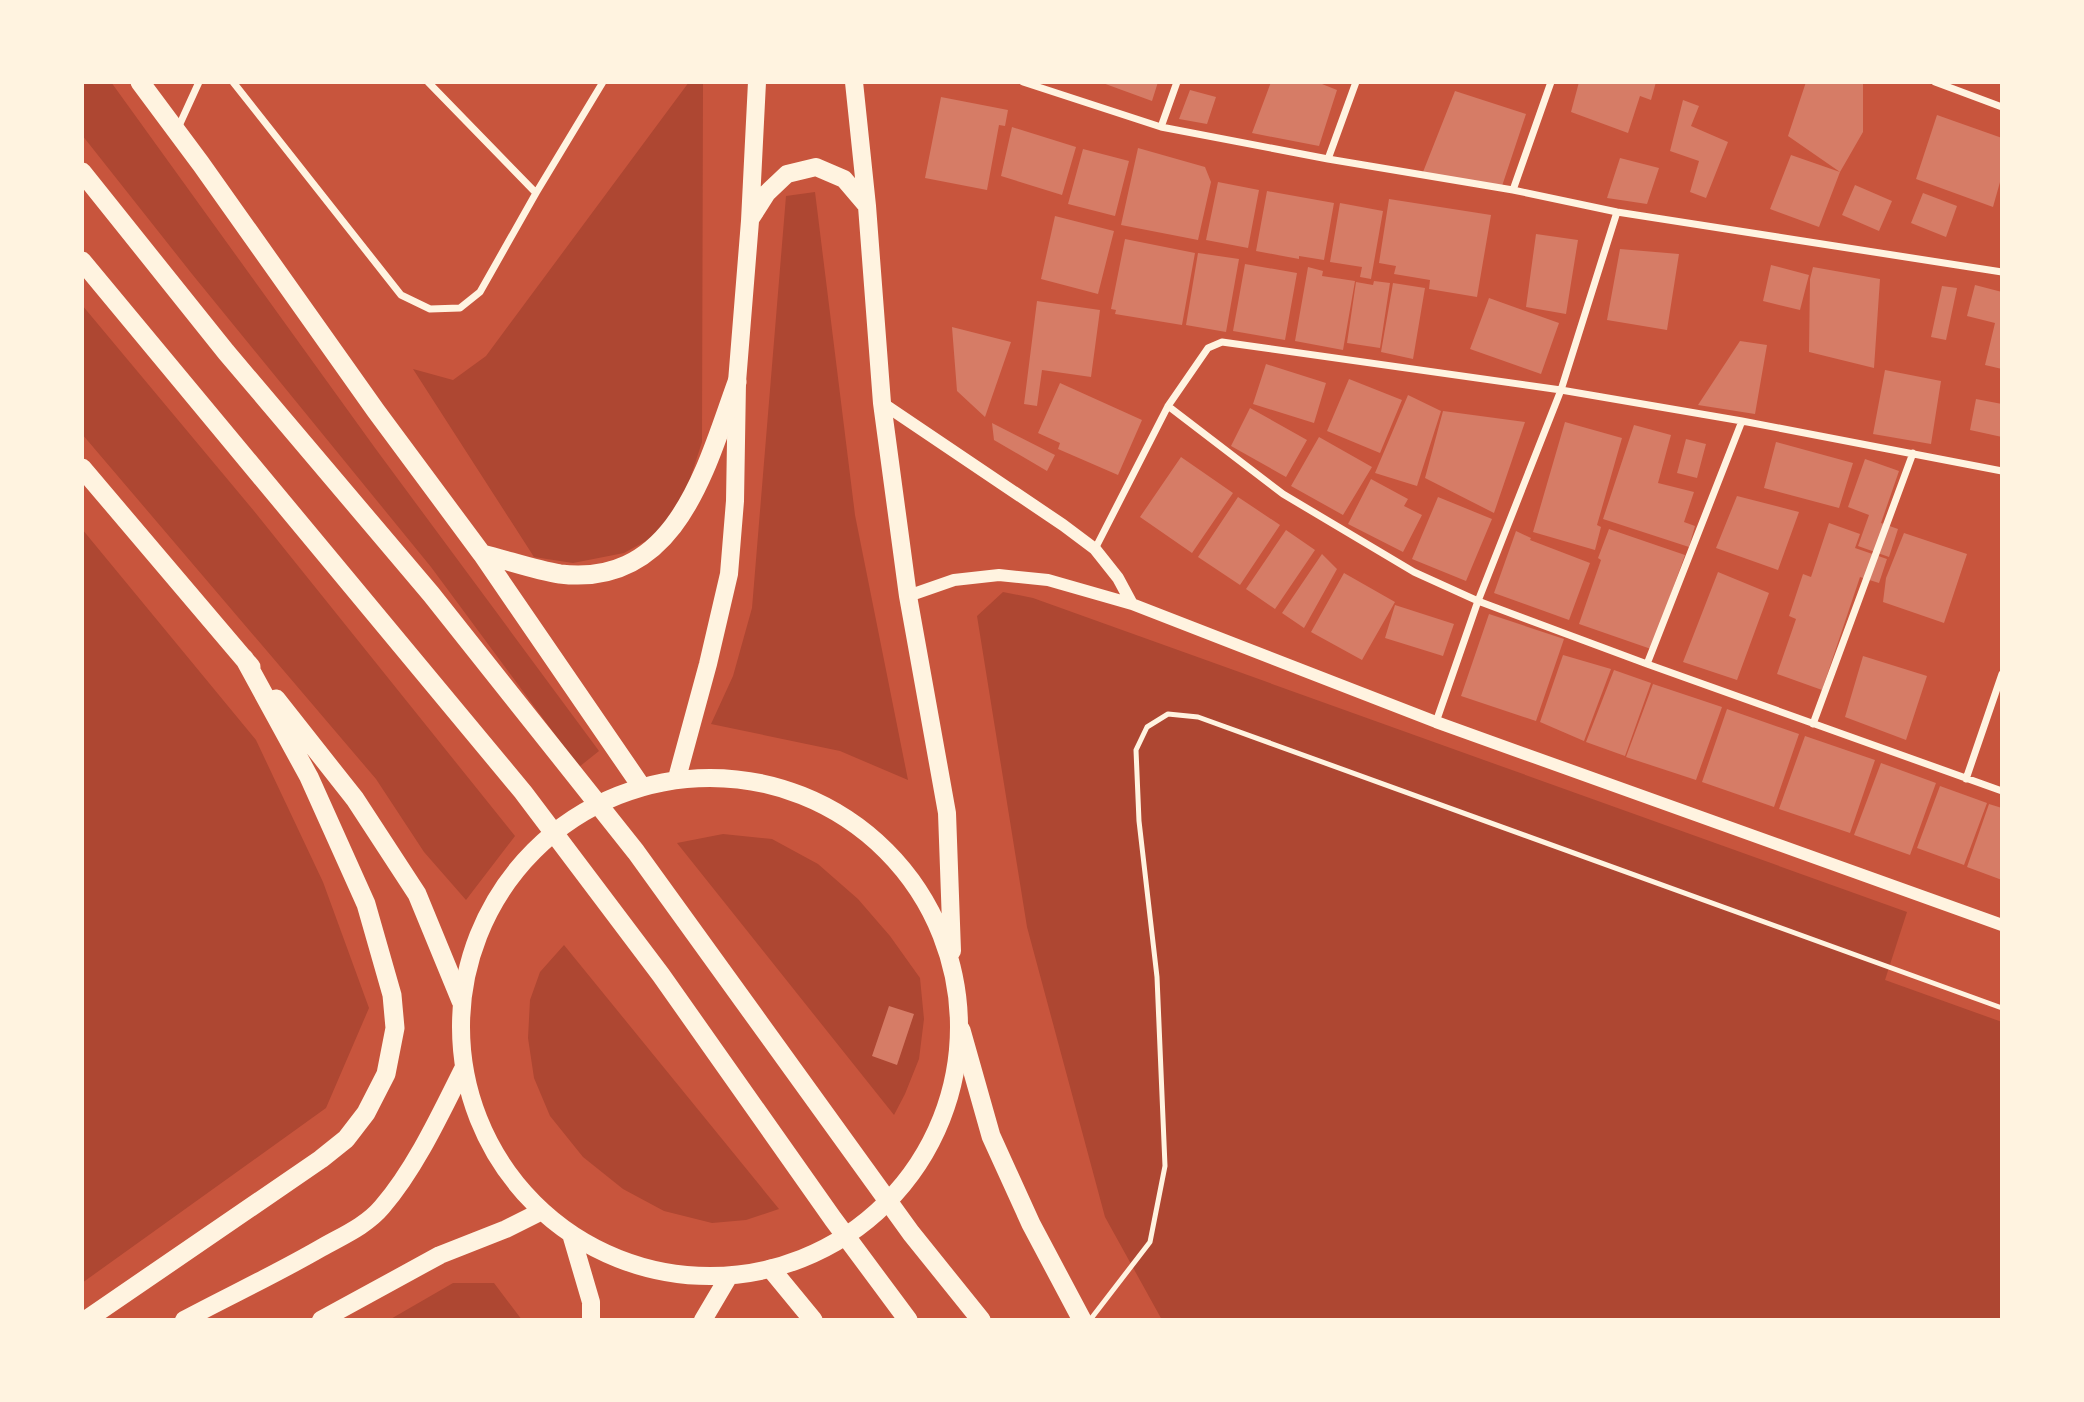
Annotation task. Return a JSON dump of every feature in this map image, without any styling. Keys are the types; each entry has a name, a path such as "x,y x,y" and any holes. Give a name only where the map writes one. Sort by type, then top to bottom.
{"highway":[{"path":"140,82 482,554 641,786"},
{"path":"82,172 226,352 431,594 628,841 911,1233 981,1320"},
{"path":"82,261 523,792 661,975 833,1219 908,1320"},
{"path":"482,554 560,573 600,573 634,562 667,536 687,508 702,477 737,382"},
{"path":"82,468 244,658 355,799 417,894 461,1001"},
{"path":"86,1320 321,1159 346,1139 366,1113 386,1074 395,1028 391,995 366,904 309,777 244,658"},
{"path":"961,1030 991,1136 1031,1224 1082,1320"},
{"path":"771,1269 813,1320"}],"main road":[{"path":"677,778 729,574 735,501 737,382 750,221 757,82"},
{"path":"855,82 882,403 908,596 947,813 952,960 961,1030 947,1111 907,1182 846,1237 771,1269 729,1276 673,1274 620,1259 571,1234 542,1211 505,1170 478,1121 463,1069 461,1001 479,929 517,866 573,817 641,786 677,778 748,780 817,801 877,840 923,895 952,960"},
{"path":"750,221 767,193 787,174 816,167 844,179 867,206"},
{"path":"184,1320 359,1227 382,1207 438,1119 463,1069"},
{"path":"321,1320 440,1255 506,1229 542,1211"},
{"path":"571,1234 590,1301 591,1320"},
{"path":"703,1320 729,1276"}],"street":[{"path":"177,131 199,82"},
{"path":"233,82 401,295 429,309 460,308 480,292 603,82"},
{"path":"428,82 536,193"},
{"path":"1023,82 1161,127 1513,190 1617,212 2002,272"},
{"path":"1161,127 1177,82"},
{"path":"1328,159 1356,82"},
{"path":"1513,190 1551,82"},
{"path":"1935,82 2002,107"},
{"path":"1436,722 1478,601 1561,390 1617,212"},
{"path":"1095,549 1168,406 1208,348 1222,342 1561,390 1742,421 2002,471"},
{"path":"882,403 1063,524 1095,549 1118,578 1132,604"},
{"path":"1168,406 1283,494 1413,572 1478,601 1647,664 2002,791"},
{"path":"1647,664 1742,421"},
{"path":"1813,724 1913,453"},
{"path":"908,596 954,580 999,575 1048,580 1132,604 1436,722 2002,925"},
{"path":"1966,779 2002,674"}],"lane":[{"path":"1090,1320 1150,1242 1165,1166 1157,977 1139,821 1136,750 1147,727 1168,714 1211,722 2002,1008"}],"shaded area":[{"path":"82,82 111,82 375,448 599,751 579,767 431,567 82,135"},
{"path":"689,82 703,82 702,442 675,525 624,553 573,563 534,557 413,369 453,380 486,356"},
{"path":"815,192 855,515 908,780 840,751 711,724 733,676 752,608 786,196"},
{"path":"82,305 254,511 515,836 466,900 424,852 376,779 82,434"},
{"path":"82,529 256,740 323,882 369,1008 326,1108 82,1283"},
{"path":"1003,592 1033,598 1907,912 1885,980 2002,1022 2002,1320 1162,1320 1105,1217 1027,927 977,616"},
{"path":"723,834 772,839 818,864 858,899 890,936 920,978 924,1019 919,1059 894,1115 677,843"},
{"path":"564,945 779,1209 746,1220 712,1223 664,1211 623,1189 583,1157 550,1116 534,1078 528,1038 530,1000 540,972"},
{"path":"453,1283 494,1283 522,1320 389,1320"}],"building":[{"path":"1100,82 1158,82 1152,101"},
{"path":"1271,82 1317,82 1337,90 1319,146 1252,133"},
{"path":"1579,82 1656,82 1651,100 1640,96 1628,133 1571,112"},
{"path":"1806,82 1863,84 1863,132 1840,172 1788,136"},
{"path":"1190,90 1216,97 1207,124 1179,119"},
{"path":"1455,91 1526,114 1502,186 1423,172"},
{"path":"941,97 1008,110 1005,126 999,125 987,190 925,178"},
{"path":"1683,100 1699,106 1691,126 1728,142 1706,198 1690,192 1699,161 1670,151"},
{"path":"1937,115 2002,138 2002,175 1993,207 1916,179"},
{"path":"1012,127 1076,147 1062,195 1001,176"},
{"path":"1138,148 1205,167 1211,182 1198,240 1121,225"},
{"path":"1083,149 1129,161 1115,216 1068,204"},
{"path":"1791,155 1840,172 1819,227 1770,209"},
{"path":"1620,158 1659,168 1647,204 1607,198"},
{"path":"1218,182 1259,190 1248,248 1206,240"},
{"path":"1855,185 1892,201 1879,231 1842,215"},
{"path":"1267,191 1334,203 1324,260 1299,256 1299,259 1256,251"},
{"path":"1923,193 1957,206 1946,237 1911,223"},
{"path":"1389,199 1491,215 1477,297 1429,289 1430,280 1394,274 1396,266 1379,263"},
{"path":"1340,203 1383,211 1371,279 1360,277 1362,267 1330,262"},
{"path":"1055,216 1114,231 1098,294 1041,279"},
{"path":"1536,234 1578,240 1566,314 1526,307"},
{"path":"1125,239 1195,253 1182,325 1115,314 1116,310 1111,309"},
{"path":"1620,249 1679,254 1667,330 1607,320"},
{"path":"1198,253 1239,259 1226,332 1186,325"},
{"path":"1245,264 1297,273 1285,340 1233,331"},
{"path":"1771,265 1809,275 1800,310 1763,301"},
{"path":"1308,267 1323,271 1322,276 1355,281 1343,350 1295,341"},
{"path":"1813,267 1880,279 1874,368 1809,352 1810,279"},
{"path":"1374,281 1390,283 1380,348 1347,343 1356,282 1373,285"},
{"path":"1393,283 1425,288 1413,359 1381,352"},
{"path":"1975,285 2002,292 2002,369 1985,365 1995,323 1967,316"},
{"path":"1942,286 1957,288 1946,340 1931,337"},
{"path":"1489,298 1559,323 1541,374 1470,349"},
{"path":"1037,301 1100,310 1091,377 1042,370 1037,406 1024,404"},
{"path":"952,327 1011,342 985,417 957,391"},
{"path":"1740,341 1767,345 1755,414 1698,405"},
{"path":"1266,364 1326,383 1314,423 1253,404"},
{"path":"1885,370 1941,381 1931,444 1873,434"},
{"path":"1349,379 1402,400 1380,453 1327,431"},
{"path":"1060,383 1142,420 1118,475 1058,449 1060,443 1038,433"},
{"path":"1408,395 1441,411 1417,486 1375,473"},
{"path":"1976,399 2002,404 2002,437 1970,430"},
{"path":"1250,408 1307,440 1286,477 1231,446"},
{"path":"1443,411 1525,422 1494,513 1425,478"},
{"path":"1565,422 1622,438 1597,525 1601,527 1595,550 1533,532"},
{"path":"992,423 1055,455 1047,471 994,440"},
{"path":"1634,425 1671,435 1658,483 1694,492 1684,522 1695,526 1689,547 1603,519"},
{"path":"1319,437 1372,467 1343,515 1291,486"},
{"path":"1686,439 1706,444 1697,478 1677,473"},
{"path":"1776,442 1853,463 1839,508 1764,488"},
{"path":"1181,457 1233,493 1192,553 1140,517"},
{"path":"1865,459 1899,471 1881,523 1898,529 1889,557 1858,546 1869,515 1848,507"},
{"path":"1371,479 1408,499 1404,506 1422,515 1403,552 1348,524"},
{"path":"1737,496 1799,512 1778,570 1716,548"},
{"path":"1238,497 1280,525 1240,585 1198,557"},
{"path":"1438,497 1492,519 1466,581 1412,559"},
{"path":"1829,523 1860,534 1855,548 1887,559 1879,583 1860,577 1822,690 1777,674 1796,619 1789,616 1803,574 1811,577"},
{"path":"1609,529 1685,555 1651,649 1579,624"},
{"path":"1286,530 1315,550 1275,609 1246,589"},
{"path":"1516,531 1531,538 1530,540 1590,563 1569,620 1494,593"},
{"path":"1904,533 1967,554 1944,623 1883,602 1886,578"},
{"path":"1322,554 1337,569 1304,628 1282,613"},
{"path":"1718,572 1769,593 1737,680 1683,662"},
{"path":"1344,573 1395,602 1362,660 1311,632"},
{"path":"1395,605 1454,624 1443,656 1385,638"},
{"path":"1489,614 1564,639 1536,721 1461,696"},
{"path":"1563,655 1611,669 1584,741 1540,722"},
{"path":"1863,656 1927,676 1906,740 1845,717"},
{"path":"1614,670 1651,683 1625,756 1586,742"},
{"path":"1653,684 1722,707 1696,780 1626,757"},
{"path":"1727,709 1799,734 1774,807 1702,782"},
{"path":"1805,736 1875,760 1850,833 1779,809"},
{"path":"1881,763 1936,783 1910,855 1854,835"},
{"path":"1940,786 1987,803 1964,865 1917,848"},
{"path":"1989,804 2002,808 2002,880 1967,867"},
{"path":"889,1006 914,1014 897,1065 872,1056"}]}
